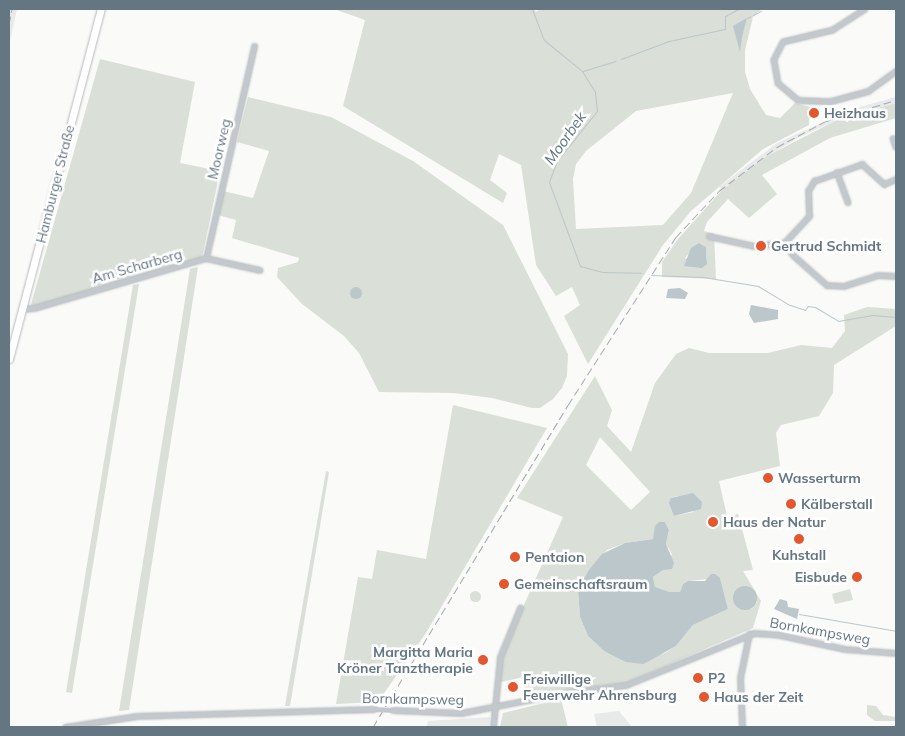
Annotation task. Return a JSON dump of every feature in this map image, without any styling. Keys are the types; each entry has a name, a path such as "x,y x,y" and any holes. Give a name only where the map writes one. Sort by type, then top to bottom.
{"main road":[{"name":"Hamburger Straße","path":"9,359 101,9"}],"street":[{"path":"865,9 833,30 783,42 774,60 778,83 798,100 832,101 868,91 896,71"},
{"name":"Moorweg","path":"206,258 254,46"},
{"path":"893,138 896,147"},
{"path":"709,236 754,246 784,243 809,216 810,184 837,172 862,164 884,184 896,179"},
{"path":"837,172 848,202"},
{"path":"784,243 794,256 827,285 844,286 877,275 896,276"},
{"name":"Am Scharberg","path":"22,308 34,308 206,258 260,270"},
{"path":"493,727 500,657 520,608"},
{"name":"Bornkampsweg","path":"65,727 136,716 374,709 430,713 495,708 569,692 634,683 749,634 770,633 844,649 896,653"},
{"path":"742,727 740,678 749,634"}],"shaded area":[{"path":"9,9 17,9 9,46"},
{"path":"334,9 534,9 536,12 540,9 762,9 753,17 745,50 745,72 750,89 766,115 780,118 795,103 810,107 809,125 763,149 691,211 663,245 588,364 564,316 580,305 572,287 556,296 536,265 521,165 499,154 490,180 507,193 503,203 343,106 365,20","holes":["733,93 691,193 663,225 576,229 573,179 576,164 586,151 636,111"]},
{"path":"747,18 742,37 740,52 733,26"},
{"path":"100,59 195,82 180,163 220,171 202,258 30,308"},
{"path":"248,97 331,117 413,161 503,225 568,354 567,376 562,388 553,399 540,408 532,408 492,398 454,393 379,392 359,353 344,336 302,304 277,277 278,268 298,262 299,258 232,238 236,220 218,215 223,191 253,198 269,151 237,142"},
{"path":"896,97 896,103 839,119 800,137 767,156 722,190 719,187 777,143 852,109"},
{"path":"896,103 896,118 830,138 762,175 777,194 749,218 728,199 707,222 704,231 714,234 716,279 662,277 662,262 678,239 722,190 767,156 839,119","holes":["699,243 706,247 707,264 685,258"]},
{"path":"699,243 706,247 707,264 702,268 684,266 691,248"},
{"path":"198,267 129,710 119,711 190,269"},
{"path":"139,284 72,693 66,692 133,285"},
{"path":"356,287 362,293 356,299 350,293"},
{"path":"680,288 688,293 685,299 666,298 668,289"},
{"path":"751,305 778,310 778,319 754,323 749,314"},
{"path":"867,307 896,309 896,326 834,365 833,393 819,416 781,425 776,433 780,466 719,481 727,516 738,514 753,570 743,571 761,601 753,628 626,683 576,688 524,700 524,677 497,683 504,650 563,517 517,498 595,376 612,410 607,426 631,452 655,383 676,354 689,348 709,353 768,353 801,345 832,348 845,331 844,315","holes":["600,437 650,492 631,510 586,465","677,496 694,512 674,516 671,498","665,522 669,530 666,544 672,554 664,569 653,577 655,587 670,592 680,592 683,584 688,581 720,578 728,609 693,625 676,646 665,653 638,663 604,651 588,636 580,617 578,590 588,571 607,550 625,543 653,539","748,587 757,602 751,609 739,609"]},
{"path":"453,405 547,428 426,633 378,702 336,704 358,577 372,579 377,550 426,559"},
{"path":"326,471 329,472 290,706 285,706"},
{"path":"693,493 702,502 701,509 674,516 669,503 671,498"},
{"path":"659,522 665,522 669,530 666,544 674,563 672,569 663,570 653,577 655,587 670,592 680,592 683,584 688,581 705,581 711,574 715,574 720,578 728,609 693,625 676,646 651,660 643,664 626,662 604,651 588,636 580,617 578,590 588,571 602,554 625,543 653,539 655,526"},
{"path":"745,586 750,587 756,593 756,603 750,609 745,610 740,609 734,603 733,598 734,593 740,587"},
{"path":"850,589 853,600 835,604 832,594"},
{"path":"475,590 481,596 475,602 469,596"},
{"path":"780,599 787,601 788,607 799,609 797,619 774,609"},
{"path":"561,699 568,727 500,727 503,713"},
{"path":"867,705 876,706 883,715 896,717 896,721 875,721 867,715"},
{"path":"619,711 632,727 597,727 594,714"},
{"path":"490,717 489,727 427,727 428,721"}],"waterway":[{"name":"Moorbek","path":"532,9 544,40 582,71 595,92 597,111 557,161 549,182 580,266 602,272 641,273"},
{"path":"621,59 669,41 725,29 725,16 738,9"},
{"path":"753,15 761,11"},
{"path":"747,18 751,16"},
{"path":"583,71 615,61"},
{"name":"Moorbek","path":"651,275 703,277 758,286 790,305 805,310 808,306 815,307 838,321 872,315 896,317"},
{"path":"799,614 896,631"}],"railway":[{"path":"9,24 12,9"},
{"path":"373,727 568,405 676,237 719,191 777,147 826,121 896,100"}],"place":[{"name":"Heizhaus","path":"814,113"},
{"name":"Gertrud Schmidt","path":"761,246"},
{"name":"Wasserturm","path":"768,478"},
{"name":"Kälberstall","path":"791,504"},
{"name":"Haus der Natur","path":"713,522"},
{"name":"Kuhstall","path":"799,539"},
{"name":"Pentaion","path":"515,557"},
{"name":"Eisbude","path":"857,577"},
{"name":"Gemeinschaftsraum","path":"504,584"},
{"name":"Margitta Maria Kröner Tanztherapie","path":"483,660"},
{"name":"P2","path":"698,678"},
{"name":"Freiwillige Feuerwehr Ahrensburg","path":"513,687"},
{"name":"Haus der Zeit","path":"704,697"}]}
